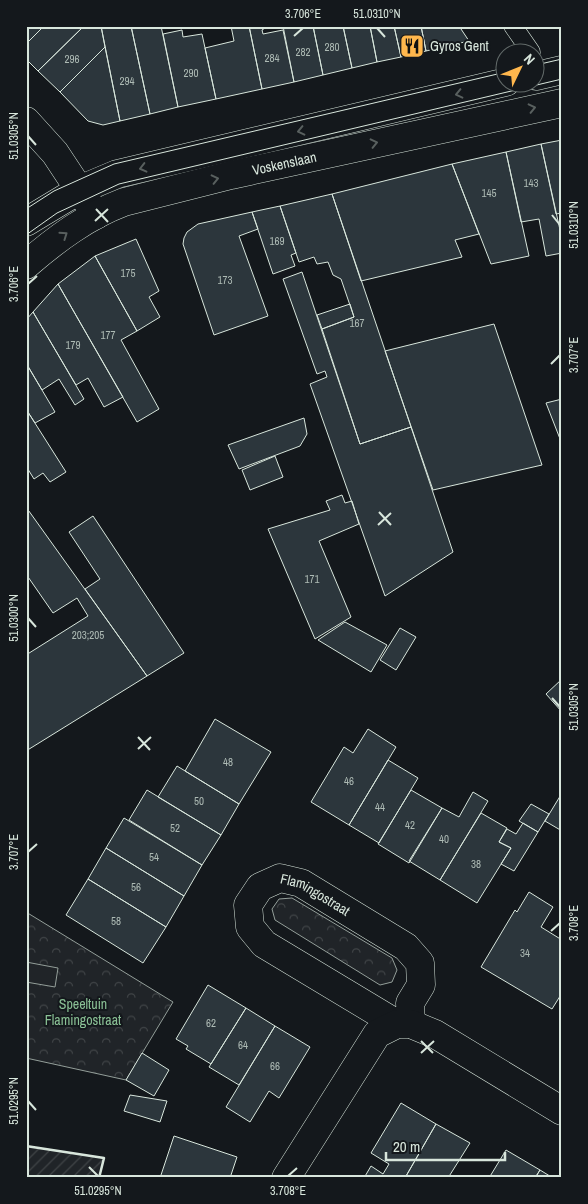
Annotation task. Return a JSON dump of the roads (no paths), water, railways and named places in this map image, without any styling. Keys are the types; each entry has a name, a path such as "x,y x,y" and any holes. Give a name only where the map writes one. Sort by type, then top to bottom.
{"street":[{"name":"Voskenslaan","path":"26,222 79,190 124,172 496,84"},
{"name":"Voskenslaan","path":"26,265 50,244 96,215 124,202 168,189 562,103"},
{"path":"26,121 51,147 96,215"},
{"name":"Flamingostraat","path":"404,1024 410,1003 422,985 420,963 406,947 301,883 280,878 260,887 248,906 250,927 264,944 404,1024 435,1034 562,1111"},
{"path":"286,1178 376,1034 404,1024"}],"lane":[{"path":"513,26 525,42"}],"tram line":[{"path":"546,63 562,59"},
{"path":"26,209 54,191 114,164 496,74"},
{"path":"26,235 57,213 119,184 562,79"}],"place":[{"name":"Gyros Gent","path":"412,46"}],"park label":[{"name":"Speeltuin Flamingostraat","path":"83,1012"}]}
